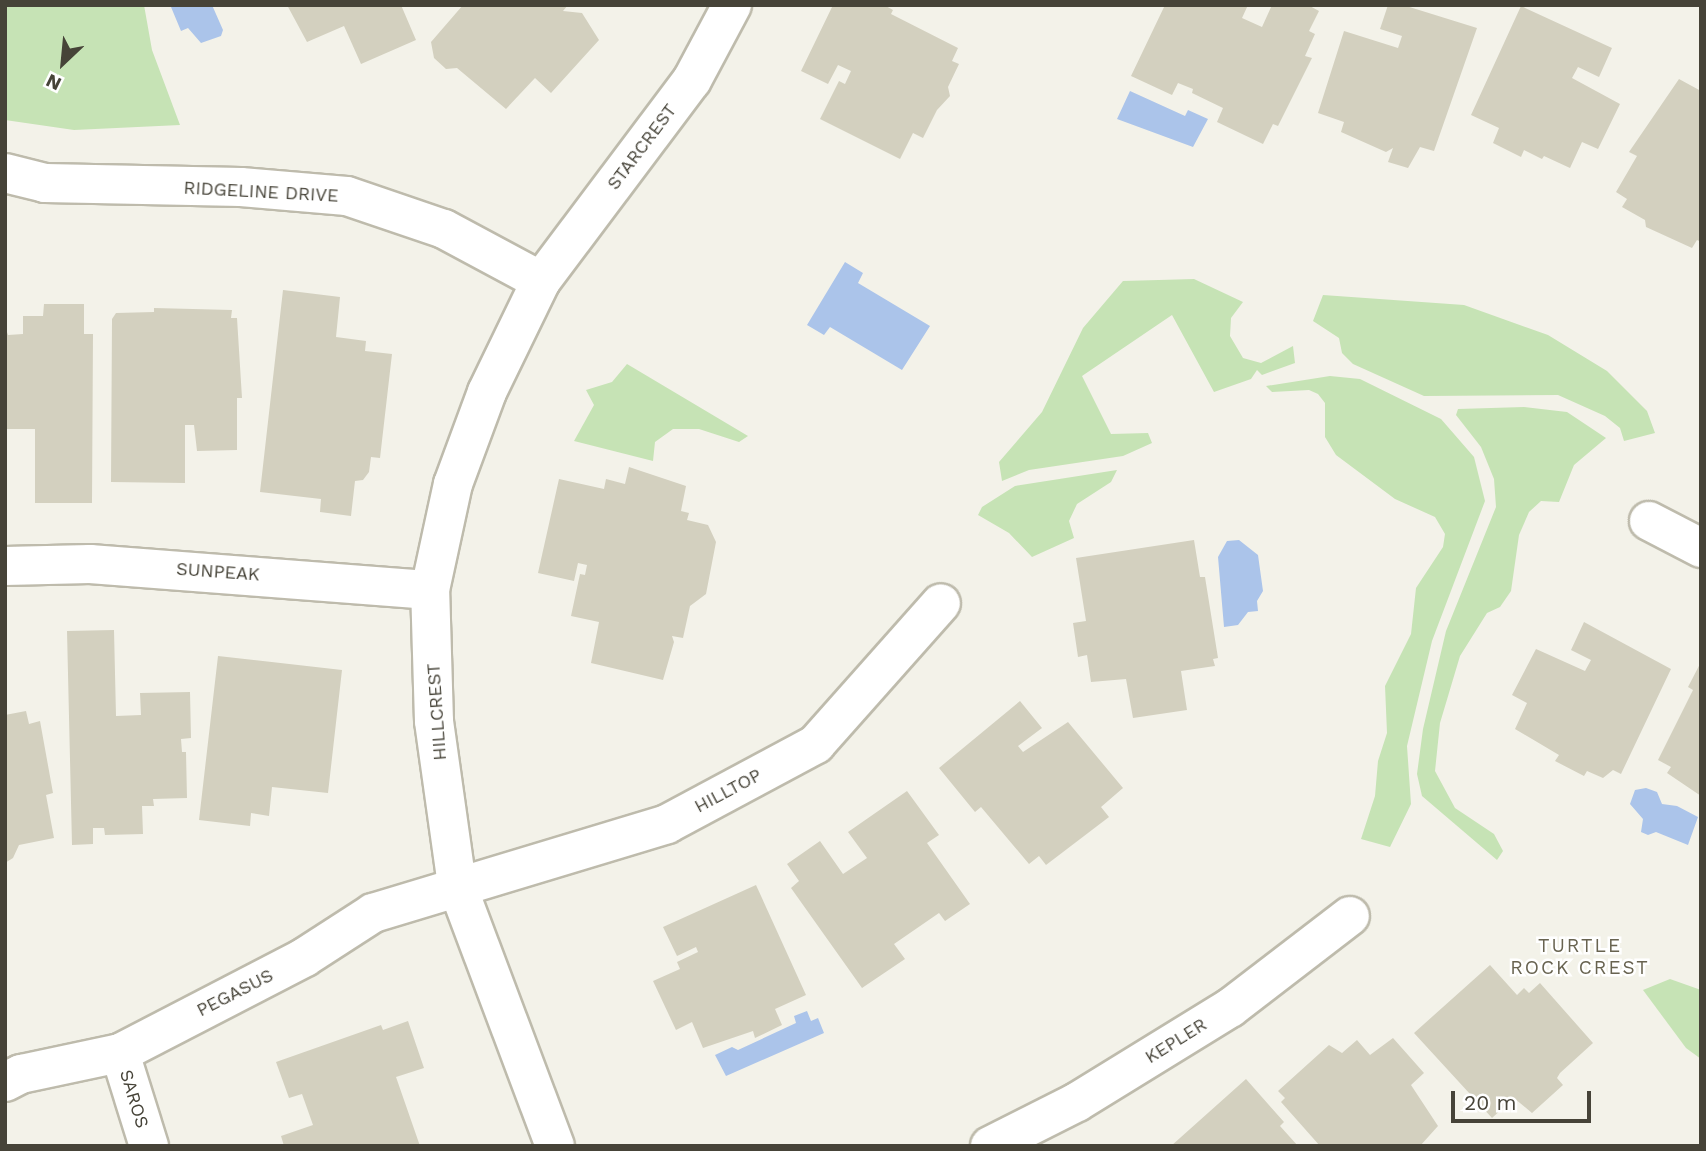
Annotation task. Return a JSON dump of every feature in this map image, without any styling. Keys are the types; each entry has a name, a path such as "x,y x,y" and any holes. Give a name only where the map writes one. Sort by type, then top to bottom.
{"street":[{"name":"STARCREST","path":"541,281 692,80 732,5"},
{"name":"RIDGELINE DRIVE","path":"5,173 45,183 241,187 346,195 444,229 541,281"},
{"name":"HILLCREST","path":"541,281 487,392 453,484 430,590 434,721 457,885 555,1146"},
{"path":"1649,521 1701,548"},
{"name":"SUNPEAK","path":"5,566 90,564 430,590"},
{"name":"HILLTOP","path":"457,885 667,824 816,744 941,603"},
{"name":"PEGASUS","path":"5,1082 21,1074 120,1053 305,957 373,913 457,885"},
{"name":"KEPLER","path":"990,1146 1077,1102 1230,1008 1350,916"},
{"name":"SAROS","path":"120,1053 149,1146"}],"green space":[{"path":"5,5 144,5 152,50 180,125 74,130 5,120"},
{"path":"1194,279 1243,302 1231,318 1230,336 1243,358 1261,363 1293,346 1295,363 1262,375 1257,370 1251,379 1214,392 1172,315 1082,376 1111,434 1148,433 1152,443 1123,456 1029,470 1002,481 999,462 1042,412 1083,328 1123,281"},
{"path":"1323,295 1464,305 1548,335 1607,371 1647,411 1655,433 1624,441 1620,428 1605,416 1558,395 1424,396 1353,364 1342,353 1339,338 1313,321"},
{"path":"627,364 748,436 739,442 699,429 673,429 655,442 653,461 574,441 594,405 586,390 612,382"},
{"path":"1330,376 1360,379 1441,419 1474,457 1485,501 1432,641 1407,746 1411,804 1390,847 1361,839 1375,796 1378,761 1387,733 1385,686 1411,634 1416,588 1443,547 1445,534 1435,517 1395,499 1336,455 1325,437 1325,403 1318,394 1309,390 1272,392 1266,386"},
{"path":"1524,407 1567,412 1606,438 1574,465 1559,502 1541,501 1529,512 1519,535 1511,591 1500,607 1487,613 1460,656 1440,723 1435,771 1455,808 1494,834 1503,851 1497,860 1422,796 1417,774 1423,729 1446,631 1496,507 1494,479 1481,447 1456,415 1458,409"},
{"path":"1117,470 1111,482 1077,504 1069,521 1074,538 1032,557 1009,533 978,515 982,507 1015,486"},
{"path":"1670,979 1701,990 1701,1059 1686,1048 1643,990"}],"water":[{"path":"212,5 223,30 221,36 201,43 188,28 181,31 171,7"},
{"path":"1130,91 1185,116 1188,110 1208,119 1193,147 1117,119"},
{"path":"845,262 863,273 858,283 930,326 902,370 830,327 824,335 807,325"},
{"path":"1239,540 1258,555 1263,591 1257,601 1258,611 1248,612 1238,625 1224,627 1218,557 1227,541"},
{"path":"1646,788 1657,792 1662,804 1677,806 1698,817 1688,845 1656,832 1648,835 1641,832 1643,819 1630,804 1635,790"},
{"path":"807,1011 811,1021 818,1018 824,1033 726,1076 715,1055 732,1047 738,1050 796,1023 794,1016"}],"building":[{"path":"287,5 401,5 416,40 361,64 344,26 307,42"},
{"path":"463,5 568,5 563,11 582,13 599,40 551,93 535,78 506,109 457,68 446,69 434,58 431,42"},
{"path":"833,5 884,5 893,10 891,14 958,48 952,61 959,64 948,87 950,96 937,110 923,138 913,133 900,159 820,119 839,81 845,84 851,71 838,65 828,84 801,71"},
{"path":"1165,5 1248,5 1242,18 1262,27 1272,5 1308,5 1319,11 1309,31 1315,34 1305,56 1312,58 1278,126 1273,124 1263,144 1217,122 1223,108 1192,93 1193,89 1178,83 1172,95 1131,76"},
{"path":"1388,5 1403,5 1477,28 1434,151 1420,147 1408,168 1388,162 1393,148 1386,152 1341,132 1344,122 1318,113 1344,31 1398,48 1402,36 1380,29"},
{"path":"1521,6 1612,48 1599,77 1578,67 1572,78 1620,104 1598,149 1582,142 1570,168 1524,150 1521,157 1493,143 1499,128 1471,115"},
{"path":"1679,79 1701,91 1701,242 1697,240 1692,248 1646,227 1645,220 1622,207 1627,199 1616,192 1637,156 1629,152"},
{"path":"283,290 340,297 336,337 366,341 365,351 392,354 380,458 371,457 369,472 363,480 355,481 351,516 320,512 321,499 260,492"},
{"path":"44,304 84,304 84,334 93,334 92,503 35,503 35,429 5,429 5,326 8,335 23,334 23,316 43,316"},
{"path":"154,308 232,310 231,318 237,318 242,398 237,398 237,450 197,451 194,425 185,425 185,483 111,482 112,319 116,313 154,312"},
{"path":"629,467 686,486 681,511 689,513 687,520 708,525 716,542 706,594 690,606 683,638 672,636 674,642 663,680 591,663 599,622 571,616 580,574 585,575 587,565 578,563 574,581 538,573 559,479 604,489 606,479 625,484"},
{"path":"1194,540 1200,577 1205,577 1218,658 1213,659 1215,666 1181,671 1187,710 1133,718 1126,679 1091,682 1087,655 1078,657 1073,623 1086,621 1076,558"},
{"path":"1584,622 1671,669 1621,774 1613,770 1603,778 1587,771 1584,776 1555,761 1559,755 1515,729 1527,703 1512,695 1536,649 1585,671 1591,660 1571,650"},
{"path":"114,630 116,716 141,715 140,693 190,692 191,738 181,739 182,752 186,752 187,798 153,799 154,806 142,806 143,834 105,835 104,828 93,828 93,844 72,845 67,631"},
{"path":"218,656 342,670 328,793 272,787 269,816 251,813 250,826 199,820"},
{"path":"1701,662 1701,796 1667,773 1671,767 1658,760 1693,690 1688,687"},
{"path":"1020,701 1042,728 1018,746 1023,752 1068,722 1123,788 1101,807 1109,817 1046,865 1039,856 1029,864 981,807 975,812 939,768"},
{"path":"26,711 29,724 40,721 53,793 46,795 54,838 19,845 13,858 5,863 5,715"},
{"path":"907,791 939,835 927,843 970,904 945,921 939,913 894,944 905,959 862,988 791,888 799,881 787,864 820,841 843,874 867,858 848,832"},
{"path":"756,885 806,995 775,1009 782,1025 755,1038 753,1031 703,1048 692,1022 676,1030 653,981 680,969 677,962 698,952 696,947 677,956 663,927"},
{"path":"1490,965 1517,995 1524,988 1529,993 1540,983 1593,1043 1560,1073 1557,1078 1563,1085 1532,1113 1514,1098 1492,1118 1414,1033"},
{"path":"408,1021 424,1068 396,1077 420,1146 284,1146 281,1136 313,1125 302,1094 289,1098 276,1062 381,1025 383,1030"},
{"path":"1393,1038 1424,1073 1411,1085 1438,1126 1420,1146 1320,1146 1281,1102 1285,1098 1278,1091 1329,1045 1342,1053 1357,1040 1370,1055"},
{"path":"1246,1079 1284,1122 1280,1126 1298,1146 1171,1146"}],"district":[{"name":"TURTLE ROCK CREST","path":"1580,957"}]}
